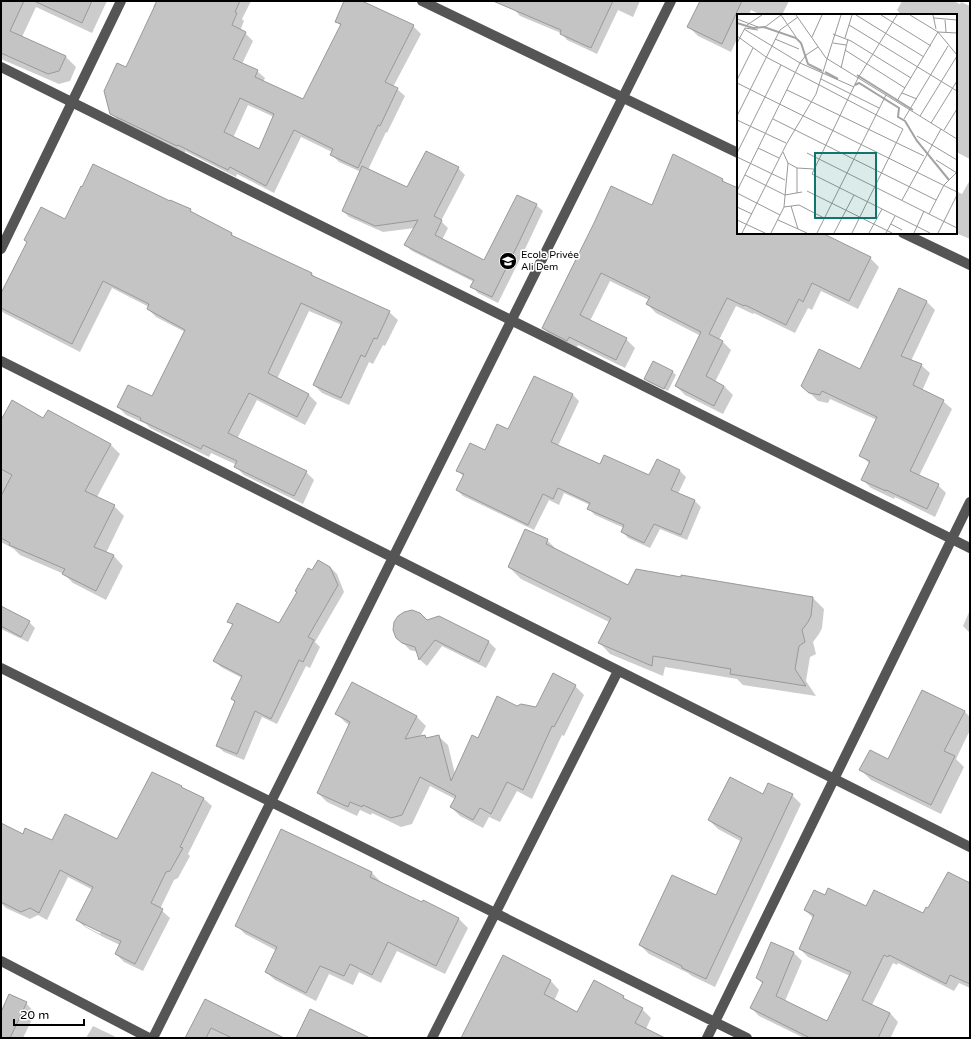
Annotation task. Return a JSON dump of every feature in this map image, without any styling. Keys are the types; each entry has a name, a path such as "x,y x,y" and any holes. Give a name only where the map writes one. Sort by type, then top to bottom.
{"street":[{"path":"1,249 121,1"},
{"path":"422,1 737,153"},
{"path":"153,1038 671,1"},
{"path":"1,66 970,548"},
{"path":"905,234 970,265"},
{"path":"1,361 970,847"},
{"path":"707,1038 970,502"},
{"path":"1,668 747,1038"},
{"path":"432,1038 618,671"},
{"path":"1,961 149,1038"}],"building":[{"path":"1,1 24,1 10,31 66,56 59,71 48,74 1,53"},
{"path":"34,1 92,1 82,23"},
{"path":"157,1 240,1 235,12 237,13 232,25 246,32 233,59 258,70 255,77 303,99 341,24 335,22 344,1 362,1 414,25 385,82 398,88 380,126 378,125 358,168 330,155 333,149 294,130 266,186 230,167 228,170 110,114 104,91 117,63 126,67","holes":["240,98 274,114 259,149 224,132"]},
{"path":"493,1 613,1 591,48 560,34 561,30"},
{"path":"700,1 742,1 722,44 687,27"},
{"path":"426,151 459,167 434,216 442,220 435,235 484,260 517,195 537,204 492,297 470,287 474,280 404,245 418,220 375,226 342,211 362,166 407,187"},
{"path":"673,154 737,188 737,234 824,234 871,257 849,301 812,283 803,302 799,299 786,325 727,298 709,334 723,341 706,376 724,386 714,406 675,386 701,332 646,304 650,297 601,273 580,315 627,338 616,360 569,337 567,341 542,328 611,186 652,205"},
{"path":"93,164 170,201 191,209 190,211 232,233 231,235 312,273 311,275 390,311 377,339 374,338 365,357 361,355 341,398 313,385 342,322 301,303 268,373 309,394 297,417 249,393 228,433 307,471 294,496 234,467 237,461 203,445 201,449 140,420 141,418 117,407 128,385 152,396 185,330 147,309 149,304 103,281 72,344 1,308 1,293 27,242 24,240 41,207 65,219"},
{"path":"899,288 927,301 901,356 922,364 913,385 944,400 910,471 939,484 927,509 861,480 870,461 859,456 877,417 822,391 820,395 809,393 801,386 819,349 860,369"},
{"path":"653,361 673,371 664,389 644,379"},
{"path":"534,376 573,394 551,442 600,464 604,455 649,475 657,459 680,470 671,490 695,500 681,535 654,524 644,543 621,532 624,525 587,509 590,503 558,488 553,499 543,494 528,525 456,490 464,474 456,471 470,443 485,450 497,424 508,429"},
{"path":"12,400 43,418 48,410 111,444 85,491 115,505 94,547 114,555 96,591 62,574 65,569 9,545 10,543 1,538 1,496 12,475 1,469 1,420"},
{"path":"525,529 548,539 546,544 628,585 636,569 813,597 811,616 802,630 805,642 799,646 795,669 806,686 730,674 731,669 653,656 652,666 598,643 611,618 508,567"},
{"path":"318,560 330,567 338,585 308,637 314,640 303,662 299,660 271,719 255,711 237,754 216,746 235,701 231,699 242,676 213,661 233,624 227,622 237,603 279,623 297,592 295,591 308,568 312,570"},
{"path":"1,606 30,621 21,637 1,626"},
{"path":"412,610 420,613 427,620 439,616 489,641 479,662 435,640 419,660 415,647 402,643 396,638 393,630 394,622 398,616 404,612"},
{"path":"553,673 576,685 554,727 552,726 523,790 507,782 491,814 480,808 473,820 450,807 456,796 420,777 402,815 391,818 363,805 362,807 350,802 348,807 317,793 350,722 335,714 352,682 417,716 405,739 425,735 426,738 439,735 451,781 472,735 478,738 497,696 517,706 521,704 536,707"},
{"path":"922,690 965,711 944,751 955,756 931,805 859,770 870,750 888,759"},
{"path":"152,772 204,798 180,847 183,848 170,871 166,872 151,903 163,909 135,964 115,954 121,941 76,920 93,887 60,870 39,913 30,908 21,912 1,902 1,823 23,834 25,828 52,840 65,814 117,839"},
{"path":"730,777 763,794 768,783 793,794 706,979 639,945 672,875 716,895 742,838 708,820"},
{"path":"281,829 372,872 370,877 422,902 423,900 459,918 436,966 388,942 372,975 350,964 344,976 320,966 306,993 265,972 277,947 235,926"},
{"path":"948,872 970,883 970,984 950,975 946,984 889,955 888,957 884,955 862,1000 890,1013 878,1038 810,1038 750,1008 763,982 756,978 771,942 794,952 776,996 827,1021 851,972 799,949 814,915 804,910 814,890 825,895 828,888 866,906 874,890 923,913 926,907 928,908"},
{"path":"503,955 551,980 544,994 577,1012 594,980 624,996 623,998 643,1008 635,1023 665,1038 461,1038"},
{"path":"9,994 27,1002 10,1038 1,1038 1,1012"},
{"path":"205,999 284,1038 232,1038 211,1028 206,1038 185,1038"},
{"path":"310,1009 370,1038 296,1038"}],"place":[{"name":"Ecole Privée Ali Dem","path":"508,261"}]}
